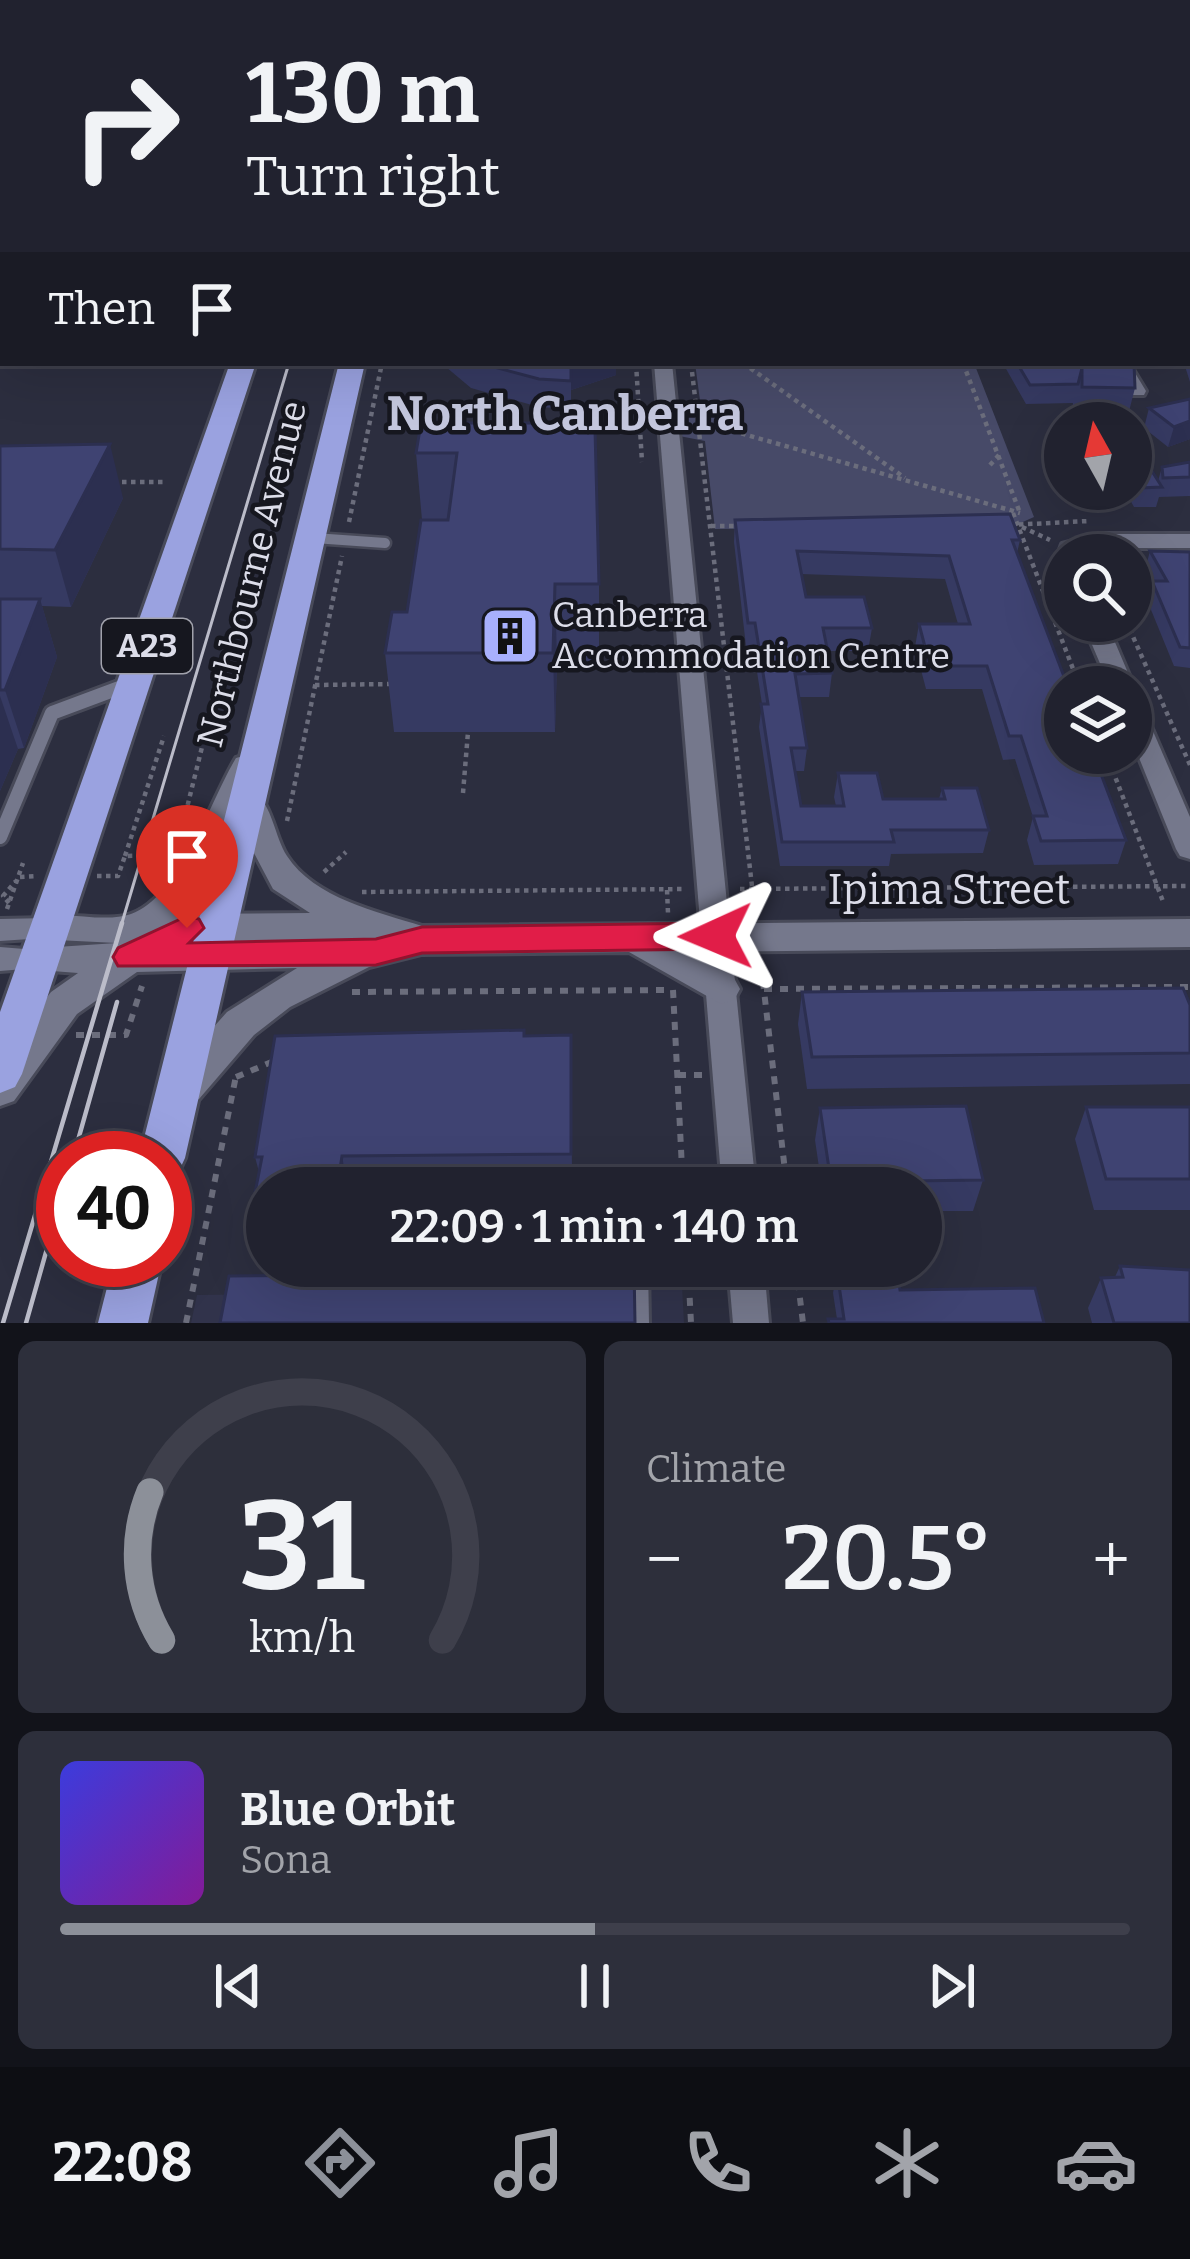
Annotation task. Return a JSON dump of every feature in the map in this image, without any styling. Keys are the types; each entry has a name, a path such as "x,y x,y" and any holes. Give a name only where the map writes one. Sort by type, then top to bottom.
{"highway":[{"name":"Northbourne Avenue","path":"0,1074 38,951 242,366"},
{"name":"Northbourne Avenue","path":"168,1131 204,937 259,746 328,539 352,366"},
{"path":"123,1323 132,1287"}],"street":[{"path":"663,366 737,1167"},
{"path":"1122,366 1137,391"},
{"path":"1152,542 1190,542"},
{"path":"136,957 163,910 205,860 226,806 259,746"},
{"path":"1152,758 1190,849"},
{"path":"246,800 269,863 288,886 377,939"},
{"path":"4,916 38,951 136,957"},
{"name":"Ipima Street","path":"204,937 422,940 1183,933"},
{"path":"0,1089 64,1003 136,957 204,937"},
{"path":"635,938 721,989"},
{"path":"176,1097 239,1019 263,1000 377,939"},
{"path":"748,1287 751,1323"}],"lane":[{"path":"328,539 385,542"},
{"path":"0,837 52,713 67,703 134,683"},
{"path":"640,1287 641,1323"}],"path":[{"path":"286,825 315,685 328,539 381,366"},
{"path":"636,366 642,462"},
{"path":"692,366 785,1167"},
{"path":"747,366 909,482"},
{"path":"698,421 1020,513 964,366"},
{"path":"990,466 999,455"},
{"path":"97,482 167,482"},
{"path":"994,506 1000,525 1017,525 1044,539"},
{"path":"1012,511 1044,594 1031,594"},
{"path":"711,526 755,526"},
{"path":"1022,571 1035,571"},
{"path":"1135,642 1190,765"},
{"path":"315,685 411,683"},
{"path":"463,793 468,732"},
{"path":"171,871 205,735"},
{"path":"118,876 164,736"},
{"path":"1114,774 1157,886 1183,933"},
{"path":"1122,835 1137,834"},
{"path":"321,876 346,852"},
{"path":"125,856 175,855"},
{"path":"4,916 23,863"},
{"path":"342,892 1190,886"},
{"path":"76,1020 70,1035 126,1035 136,957"},
{"path":"764,989 1190,987"},
{"path":"337,992 673,990 682,1167"},
{"path":"236,1077 284,1057"},
{"path":"185,1323 239,1058"},
{"path":"689,1287 691,1323"},
{"path":"799,1287 803,1323"}],"shaded area":[{"path":"695,366 975,366 1034,517 1014,526 715,529 705,441 674,435 683,411 701,408"},
{"path":"369,1287 682,1287 684,1323 191,1323 197,1295 368,1293"}],"building":[{"path":"490,366 571,366 571,381 539,379"},
{"path":"1019,366 1082,368 1078,384 1030,385"},
{"path":"1082,366 1134,366 1135,388 1082,387"},
{"path":"1190,399 1190,421 1174,427 1152,407"},
{"path":"421,423 558,423 557,430 595,429 599,584 555,584 553,653 385,653 392,612 407,612 421,520 448,520 457,453 416,453"},
{"path":"110,444 55,550 0,549 0,446"},
{"path":"1190,462 1190,477 1163,478 1162,467"},
{"path":"1010,514 1020,540 1012,540 1044,624 1044,642 1051,642 1060,666 1044,666 1044,774 1101,774 1126,840 1041,841 1033,816 1047,816 1021,736 1009,736 987,666 930,666 919,624 970,624 949,556 797,551 806,597 864,597 872,628 823,628 832,673 795,674 807,748 791,748 801,806 844,806 838,773 877,773 883,799 945,799 942,788 977,788 989,830 891,830 894,842 782,842 761,704 768,704 755,623 748,623 735,520"},
{"path":"1152,551 1190,552 1190,648 1180,647 1152,581 1167,581"},
{"path":"0,599 40,599 5,690 0,690"},
{"path":"1183,988 1190,1005 1190,1053 812,1057 802,992"},
{"path":"524,1030 524,1036 571,1035 571,1154 342,1156 340,1167 260,1167 262,1157 255,1157 275,1036"},
{"path":"966,1106 983,1180 942,1181 942,1167 829,1167 820,1108"},
{"path":"1086,1107 1190,1107 1190,1179 1106,1179"},
{"path":"1120,1266 1190,1270 1190,1323 1114,1323 1101,1278 1123,1277"},
{"path":"229,1276 246,1276 246,1287 634,1287 635,1323 220,1323"},
{"path":"839,1287 1035,1288 1044,1323 829,1323 828,1319 844,1319"}],"tram line":[{"path":"121,926 288,366"},
{"path":"3,1323 122,923"},
{"path":"81,1131 117,1002"},
{"path":"26,1323 36,1287"}],"place":[{"name":"Canberra Accommodation Centre","path":"510,636"}],"district":[{"name":"North Canberra","path":"565,414"}],"route":[{"path":"187,928 130,957 376,952 422,940 716,936"}]}
